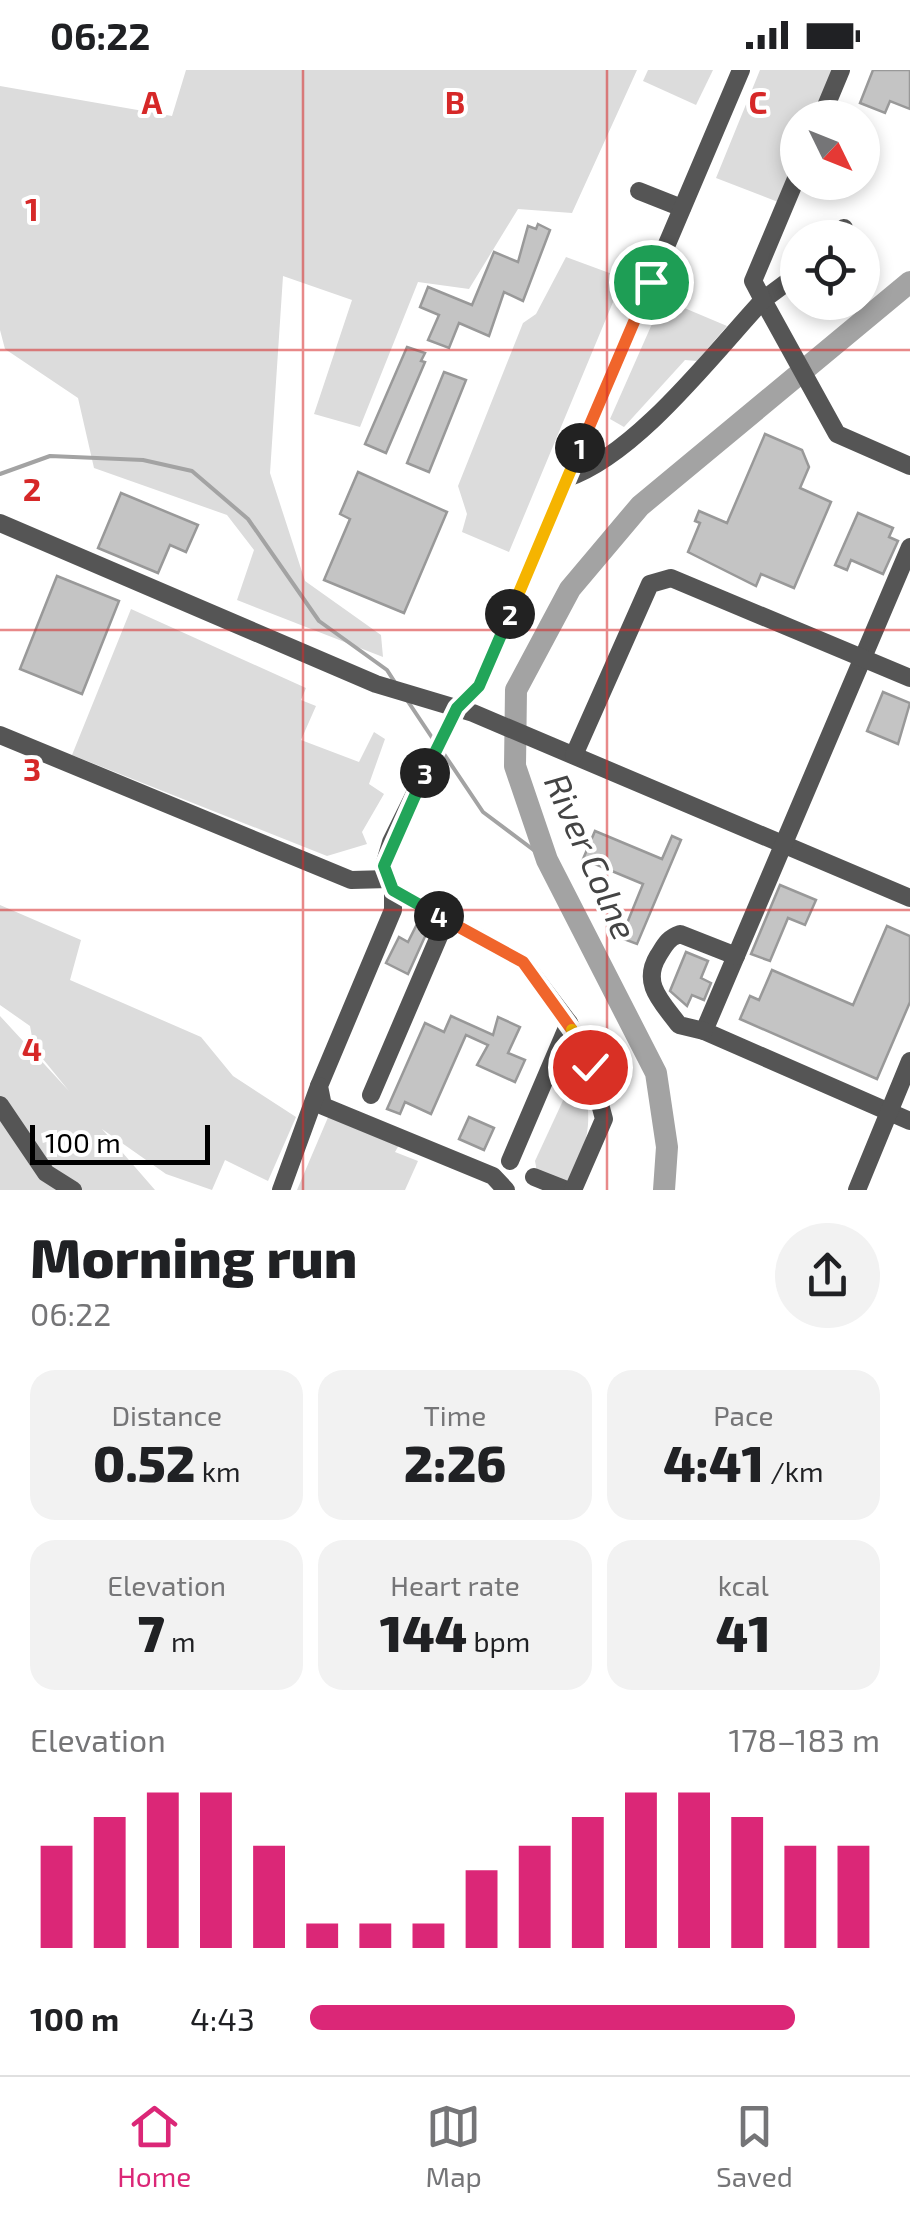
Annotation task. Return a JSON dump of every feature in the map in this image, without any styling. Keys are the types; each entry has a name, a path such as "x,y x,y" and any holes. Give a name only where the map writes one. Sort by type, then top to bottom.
{"lane":[{"path":"281,1190 319,1086 393,910 391,884 384,866 391,842 479,686 740,70"},
{"path":"828,100 841,70"},
{"path":"639,191 682,208"},
{"path":"787,200 754,280 763,300 837,434 910,466"},
{"path":"567,478 585,472 656,417 763,300 780,287"},
{"path":"0,523 376,684 465,711 565,751 910,898"},
{"path":"704,1030 910,547"},
{"path":"565,751 650,584 671,578 910,678"},
{"path":"0,736 351,880 391,884 446,920 523,962 569,1023 590,1067 604,1119 570,1190 534,1177"},
{"path":"372,1095 446,920"},
{"path":"736,956 680,934 668,940 651,968 655,993 679,1025 704,1030 910,1121"},
{"path":"510,1161 569,1023"},
{"path":"857,1190 910,1061"},
{"path":"319,1086 323,1106 493,1176 506,1190"},
{"path":"0,1104 39,1164 73,1190"}],"shaded area":[{"path":"186,70 637,70 572,213 518,209 469,289 418,282 360,427 314,414 352,300 283,276 270,473 305,581 381,635 383,657 237,600 254,550 227,515 94,468 78,398 5,349 0,330 0,86 172,116"},
{"path":"648,70 713,70 696,105 643,81"},
{"path":"760,70 833,70 821,100 780,100 778,202 716,178"},
{"path":"566,257 623,278 509,552 462,532 467,514 458,486 523,323 536,314"},
{"path":"663,299 727,326 697,361 685,360 624,427 610,419"},
{"path":"131,609 306,688 301,700 316,706 301,740 359,762 374,732 385,739 369,784 384,794 362,832 367,844 327,856 72,755"},
{"path":"0,905 81,940 70,980 201,1037 233,1076 296,1117 268,1181 225,1160 212,1190 166,1174 102,1129 155,1190 0,1190 0,1016 69,1091 34,1048 30,1026 0,1005"},
{"path":"578,1068 587,1099 588,1126 582,1153 567,1182 537,1172 535,1161"},
{"path":"329,1115 399,1145 395,1152 418,1161 405,1190 297,1190"}],"building":[{"path":"873,70 910,70 910,109 890,101 885,113 880,111 880,100 861,100"},
{"path":"538,224 550,230 523,301 504,292 489,336 459,323 449,348 428,340 439,315 420,307 428,287 472,305 494,252 518,262 528,226 536,229"},
{"path":"407,347 425,353 421,361 425,362 386,453 365,444"},
{"path":"444,372 466,380 429,472 407,463"},
{"path":"765,434 802,450 809,467 800,488 831,502 794,588 761,574 756,586 688,552 700,523 695,521 699,511 727,523"},
{"path":"358,472 447,512 404,613 324,580 350,519 340,514"},
{"path":"121,493 198,525 186,552 170,545 158,573 98,548"},
{"path":"858,513 893,528 889,537 898,541 883,574 851,560 847,570 835,565"},
{"path":"57,576 119,601 82,694 20,669"},
{"path":"883,692 910,703 898,744 867,731"},
{"path":"595,831 662,859 672,836 681,840 637,944 621,938 643,884 583,859"},
{"path":"780,885 816,900 805,925 788,918 770,961 751,954"},
{"path":"416,926 427,932 408,974 386,963 399,937 408,942"},
{"path":"887,926 910,936 910,1002 877,1079 740,1019 750,996 759,1000 772,970 853,1005"},
{"path":"686,952 708,961 701,978 711,983 704,1000 692,995 687,1006 670,991"},
{"path":"451,1016 493,1035 498,1017 520,1027 508,1053 525,1060 515,1082 477,1065 488,1045 466,1035 431,1114 405,1102 400,1114 387,1109 425,1023 444,1032"},
{"path":"469,1117 494,1128 484,1150 459,1139"}],"waterway":[{"name":"River Colne","path":"664,1190 667,1147 656,1073 547,860 515,766 516,690 570,589 640,506 910,282"},
{"path":"0,474 50,456 143,460 192,471 248,519 319,621 387,670 396,684"},
{"path":"407,700 435,742"},
{"path":"444,754 483,812 547,860"}],"route":[{"path":"590,1067 569,1023 523,962 393,890 384,866 391,842 457,708 479,686 651,282"}]}
